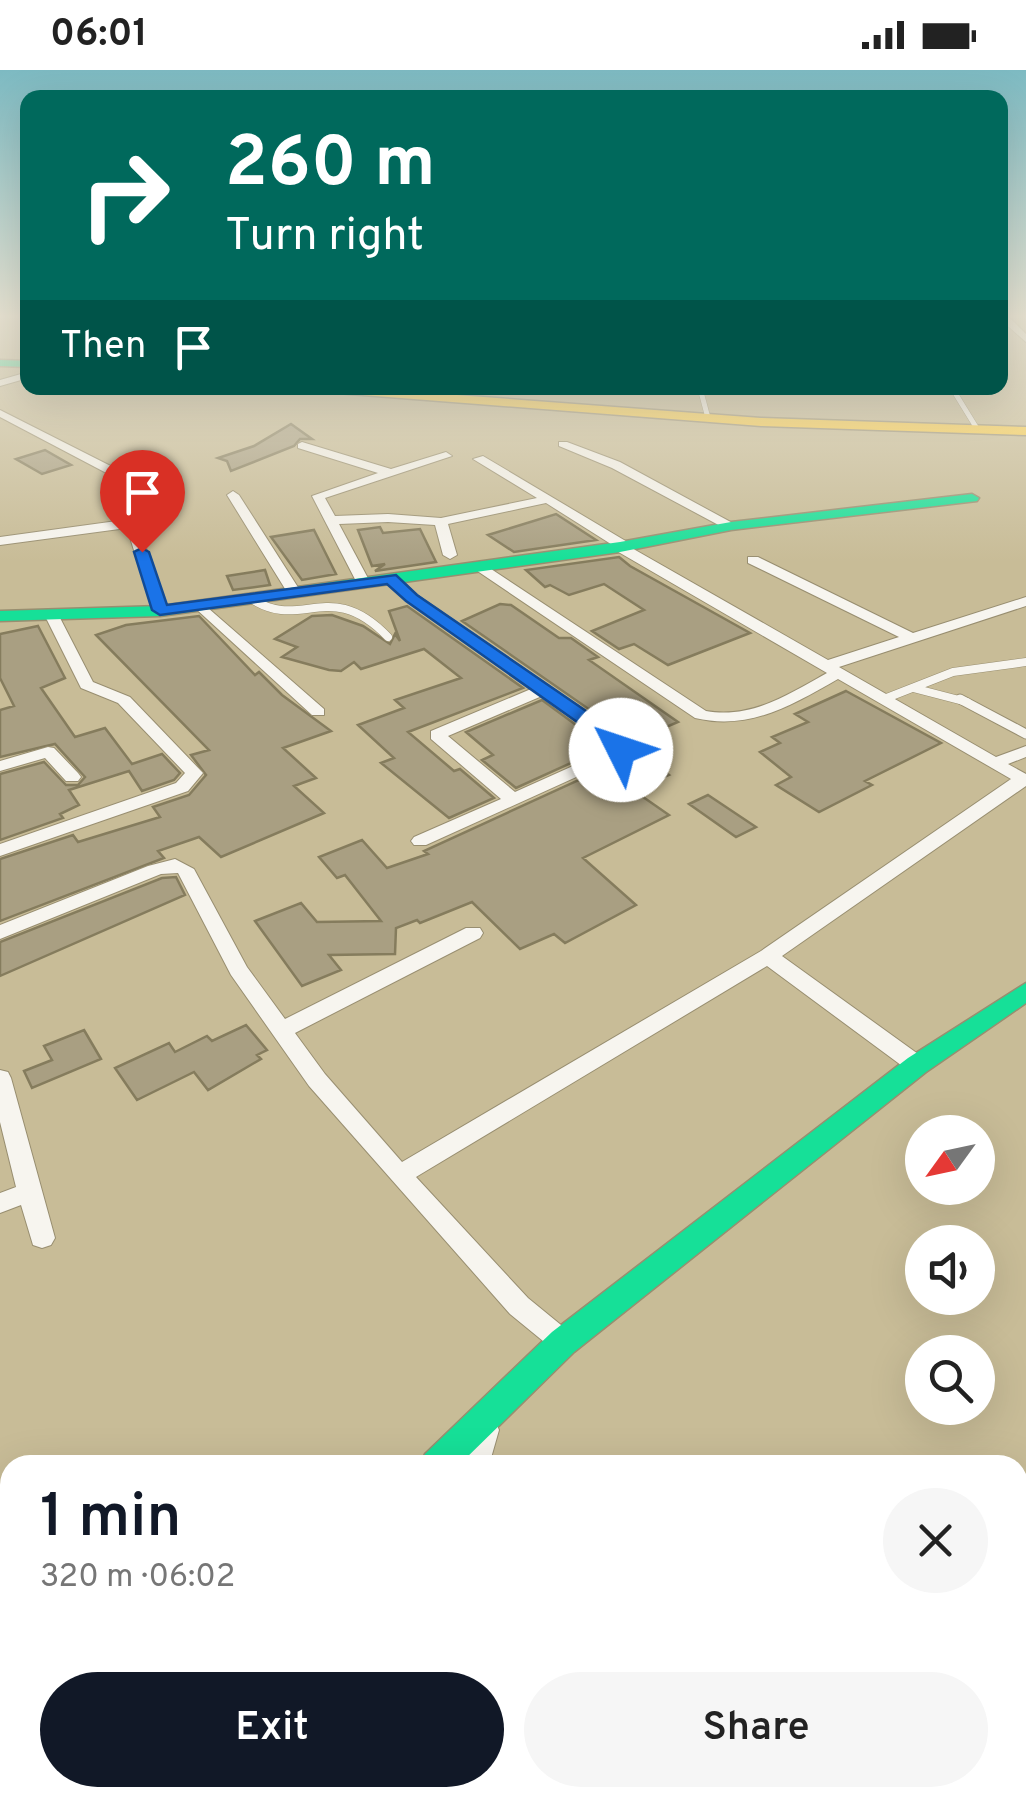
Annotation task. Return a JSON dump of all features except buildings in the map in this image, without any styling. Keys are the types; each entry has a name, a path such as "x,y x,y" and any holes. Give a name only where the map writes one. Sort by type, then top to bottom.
{"street":[{"path":"466,399 708,418 1026,431"},
{"path":"0,412 156,494"},
{"path":"563,444 616,464 731,526"},
{"path":"302,446 391,472"},
{"path":"363,582 318,496 446,456"},
{"path":"400,1175 768,956 1024,780 622,547 479,459"},
{"path":"233,495 294,592"},
{"path":"0,616 160,610 622,547 731,526 972,498"},
{"path":"330,520 388,518 440,522 548,499"},
{"path":"0,541 131,519 160,610"},
{"path":"440,522 450,556"},
{"path":"752,560 912,638"},
{"path":"477,566 701,715 722,721 754,716 834,669 912,638 1026,601"},
{"path":"391,578 412,598 620,744 621,750 420,841"},
{"path":"200,605 318,712"},
{"path":"0,850 182,787 194,773 124,700 87,684 51,614"},
{"path":"512,799 437,734 544,689"},
{"path":"995,762 1026,751"},
{"path":"0,766 48,752 72,778"},
{"path":"0,932 154,870 176,866 185,869 238,970 316,1080 519,1306 563,1342"},
{"path":"282,1030 473,933"},
{"path":"768,956 917,1065"},
{"path":"446,1455 563,1342 917,1065 1026,992"},
{"path":"0,1078 42,1238"},
{"path":"0,1203 30,1192"},
{"path":"477,1455 496,1405"}],"lane":[{"path":"703,399 708,418"},
{"path":"959,399 976,427"},
{"path":"250,598 269,611 341,606 370,619 388,637"},
{"path":"884,698 904,687 998,662 1026,662"},
{"path":"904,687 939,692 982,708 1026,734"}],"traffic: fast":[{"path":"0,616 160,611 620,547 731,526 972,498"},
{"path":"446,1455 563,1342 917,1065 1026,991"}],"traffic: slow":[{"path":"466,399 761,422 1026,431"}],"route":[{"path":"142,552 160,610 391,578 412,598 620,744 621,750"}]}
